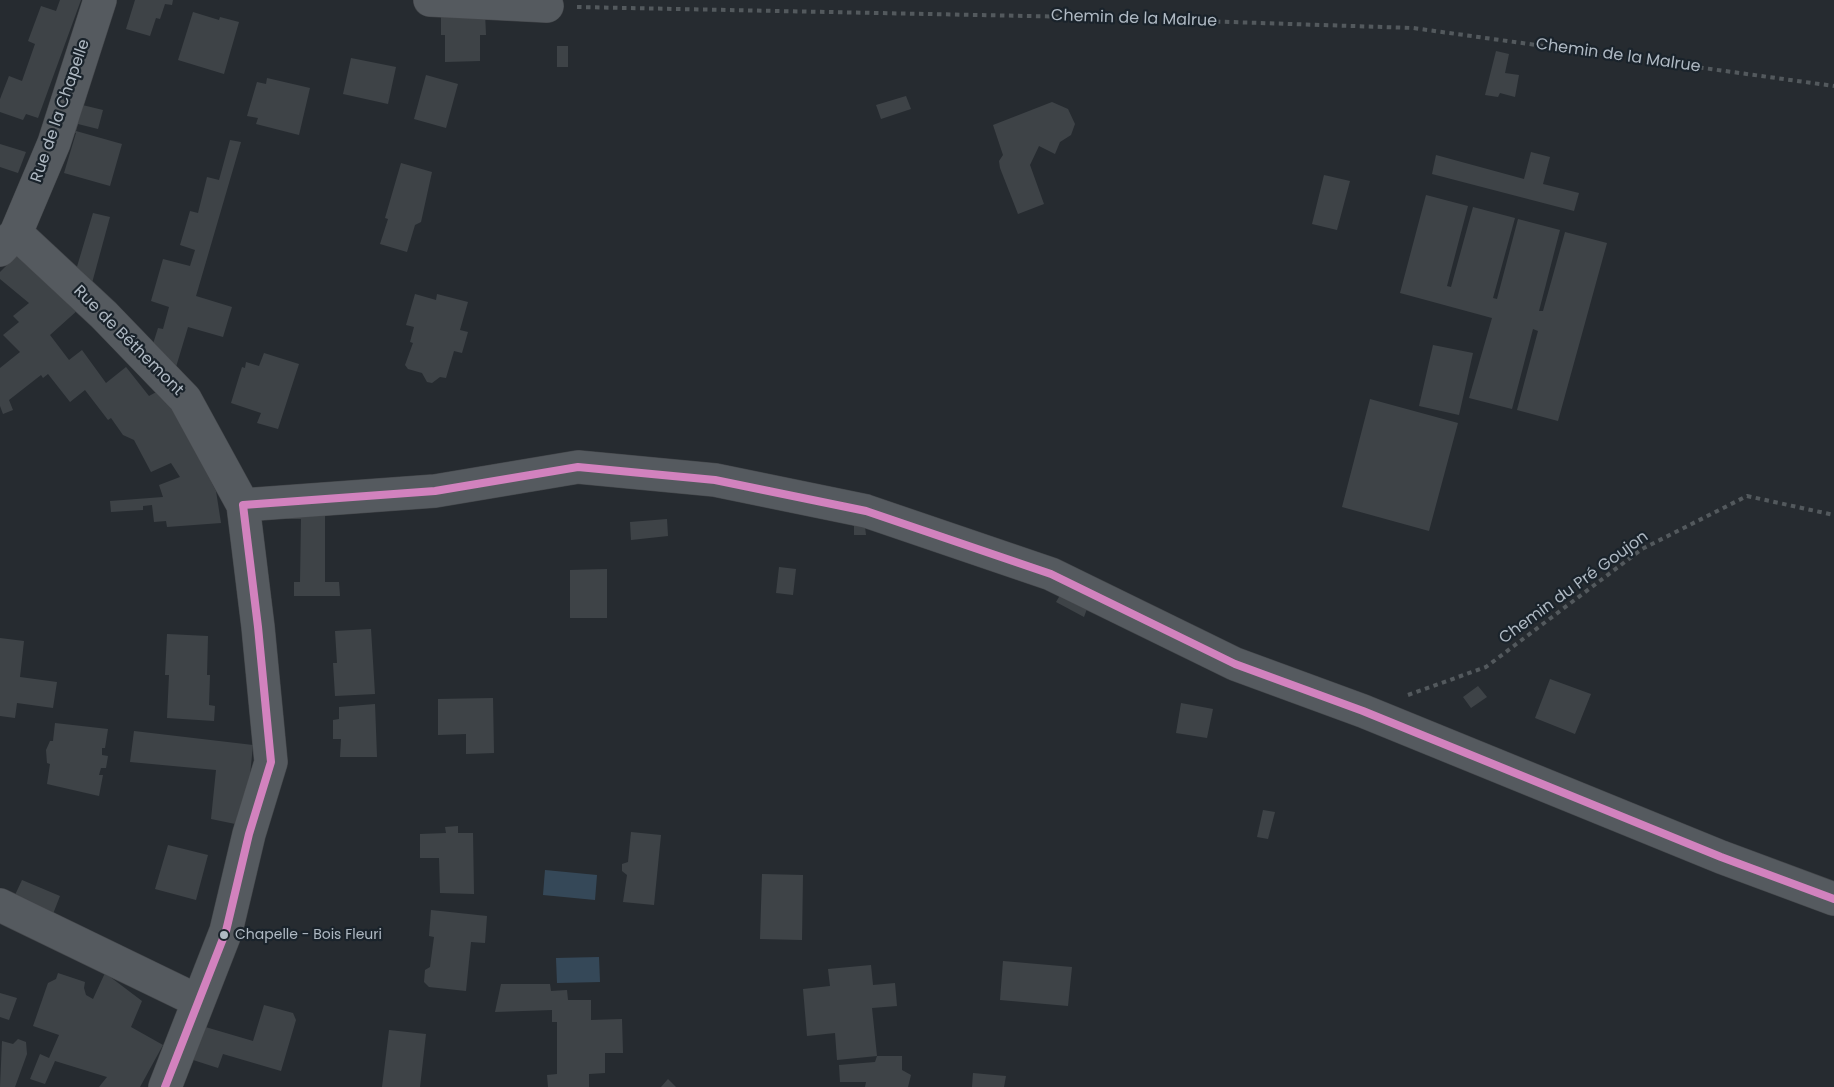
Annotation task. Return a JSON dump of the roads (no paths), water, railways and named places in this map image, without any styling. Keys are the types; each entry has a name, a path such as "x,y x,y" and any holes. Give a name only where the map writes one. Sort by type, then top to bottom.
{"street":[{"name":"Rue de la Chapelle","path":"8,242 54,143 100,0"},
{"path":"430,0 547,6"},
{"name":"Rue de Béthemont","path":"8,242 104,315 185,399 243,505 271,762 249,834 226,931 165,1087"},
{"path":"243,505 435,491 578,467 715,480 866,511 1051,574 1235,664 1363,711 1721,857 1834,898"},
{"path":"0,905 198,1001"}],"water":[{"path":"545,870 597,875 595,900 543,895"},
{"path":"599,957 600,982 557,983 556,958"}],"place":[{"name":"Chapelle - Bois Fleuri","path":"224,935"}]}
